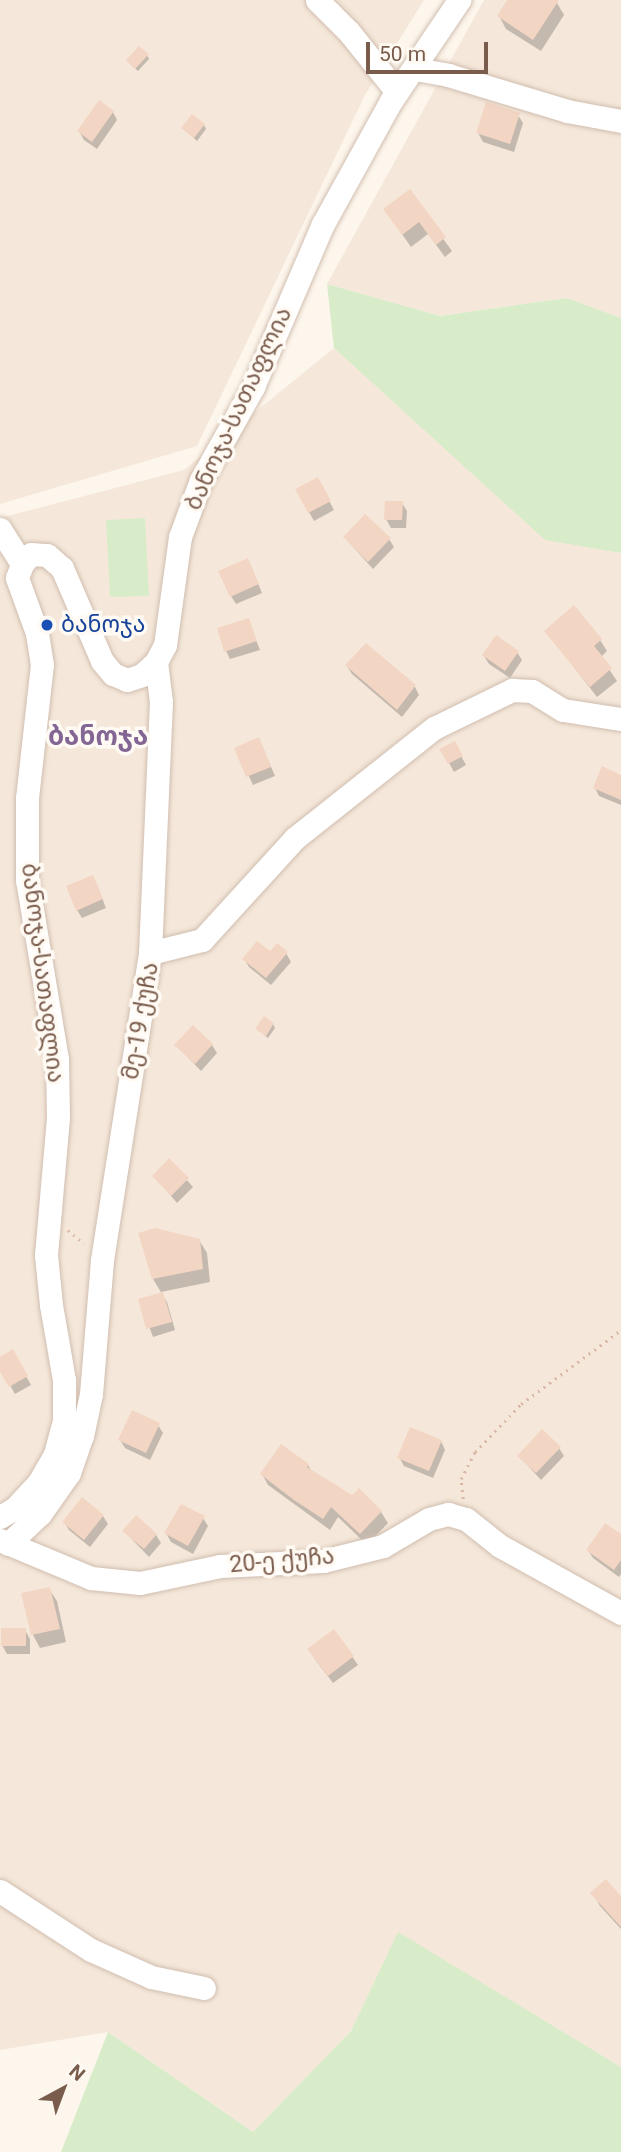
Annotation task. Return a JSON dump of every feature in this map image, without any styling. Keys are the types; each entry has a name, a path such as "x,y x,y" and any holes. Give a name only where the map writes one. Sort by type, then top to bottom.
{"street":[{"path":"317,0 349,32 397,92"},
{"name":"ბანოჯა-სათაფლია","path":"156,662 165,645 180,537 201,480 253,387 323,224 397,92 459,0"},
{"path":"415,69 448,75 567,111 621,121"},
{"name":"ბანოჯა-სათაფლია","path":"0,529 37,633 42,665 27,798 27,880 57,1059 58,1117 46,1255 51,1305 64,1380 64,1420 55,1454 39,1482 15,1508 0,1517"},
{"path":"13,569 31,554 47,555 62,568 102,661 113,674 127,680 142,675 156,662"},
{"path":"150,953 162,702 156,662"},
{"name":"მე-19 ქუჩა","path":"4,1542 40,1514 69,1473 82,1436 90,1394 102,1260 150,953 202,940 295,838 434,728 512,690 532,691 563,710 621,719"},
{"name":"20-ე ქუჩა","path":"4,1542 90,1578 140,1583 220,1566 323,1561 383,1546 429,1519 448,1514 466,1519"},
{"path":"466,1519 500,1546 621,1613"},
{"path":"0,1891 91,1950 150,1977 204,1988"}],"path":[{"path":"48,1212 102,1260"},
{"path":"466,1519 461,1479 475,1452 521,1404 593,1348 621,1330"}],"shaded area":[{"path":"0,0 424,0 365,95 197,446 0,504"},
{"path":"484,0 621,0 621,318 567,298 440,316 327,284"},
{"path":"334,348 545,539 621,553 621,2067 398,1933 351,2031 253,2132 108,2032 0,2050 0,518 184,470"}],"green space":[{"path":"327,284 440,316 567,298 621,318 621,553 545,540 334,348"},
{"path":"145,518 149,596 110,597 106,520"},
{"path":"398,1932 621,2067 621,2152 61,2152 108,2032 253,2132 351,2031"}],"building":[{"path":"507,0 559,0 533,40 497,16"},
{"path":"139,46 149,54 135,69 126,60"},
{"path":"99,100 114,111 92,142 77,131"},
{"path":"486,102 520,113 510,144 476,133"},
{"path":"192,114 205,124 194,138 181,128"},
{"path":"410,189 446,237 436,245 419,222 402,235 383,209"},
{"path":"318,477 331,501 308,513 295,489"},
{"path":"385,501 403,501 402,520 384,520"},
{"path":"365,514 391,538 368,562 343,537"},
{"path":"248,558 259,584 230,597 218,571"},
{"path":"574,605 602,639 594,646 612,668 590,687 544,631"},
{"path":"249,618 257,641 224,652 217,628"},
{"path":"496,635 519,651 505,671 482,655"},
{"path":"366,643 416,685 397,710 345,665"},
{"path":"259,737 271,767 246,777 234,748"},
{"path":"455,741 463,756 448,764 439,749"},
{"path":"602,766 621,775 621,800 593,788"},
{"path":"93,875 103,899 76,911 66,886"},
{"path":"257,941 270,951 277,943 288,952 266,978 242,959"},
{"path":"264,1016 274,1023 266,1036 255,1029"},
{"path":"193,1025 213,1044 195,1064 174,1045"},
{"path":"169,1158 189,1178 171,1196 152,1176"},
{"path":"155,1228 200,1239 203,1269 152,1279 138,1233"},
{"path":"163,1292 172,1322 146,1329 138,1299"},
{"path":"13,1349 28,1376 9,1387 0,1372 0,1357"},
{"path":"132,1410 160,1423 146,1453 118,1440"},
{"path":"410,1427 442,1440 429,1471 397,1458"},
{"path":"542,1429 561,1447 536,1473 517,1456"},
{"path":"281,1444 309,1464 307,1467 352,1495 359,1488 382,1511 360,1534 331,1507 323,1519 294,1500 260,1474"},
{"path":"82,1497 104,1515 84,1540 62,1522"},
{"path":"181,1504 205,1516 188,1546 164,1533"},
{"path":"136,1515 157,1534 144,1549 122,1531"},
{"path":"605,1523 621,1534 621,1560 614,1570 586,1550"},
{"path":"50,1587 60,1629 31,1635 21,1593"},
{"path":"1,1628 26,1628 26,1646 1,1646"},
{"path":"334,1629 354,1656 328,1676 307,1649"},
{"path":"606,1879 621,1896 621,1927 590,1893"}],"place":[{"name":"ბანოჯა","path":"47,625"}],"district":[{"name":"ბანოჯა","path":"98,737"}]}
